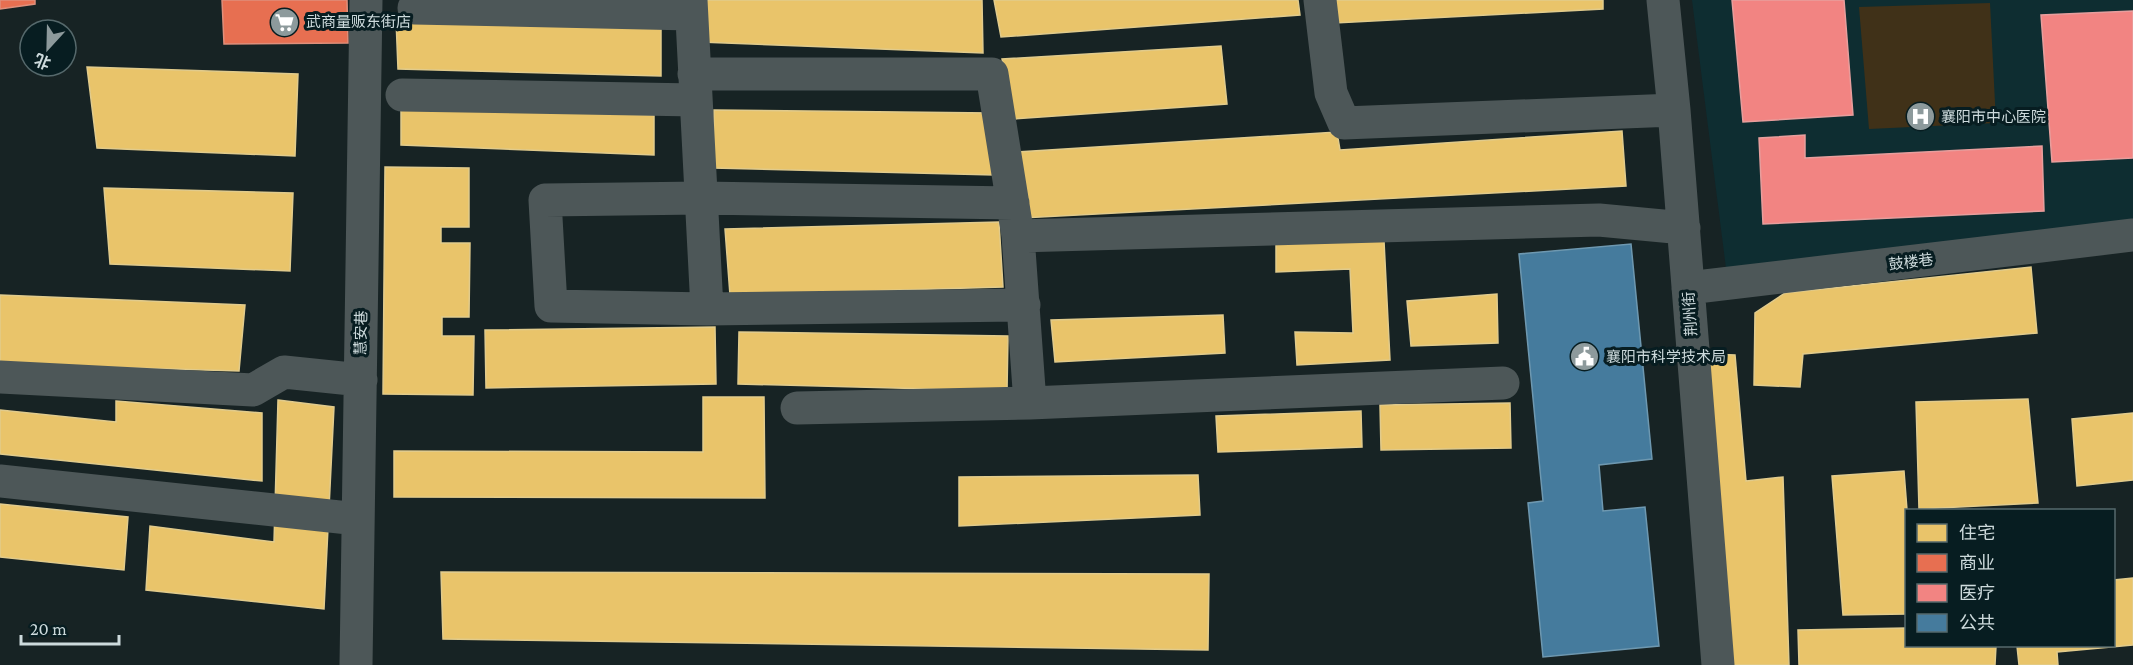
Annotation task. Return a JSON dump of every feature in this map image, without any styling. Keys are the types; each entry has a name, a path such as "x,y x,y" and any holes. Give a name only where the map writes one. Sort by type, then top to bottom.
{"street":[{"name":"慧安巷","path":"356,665 366,0"},
{"path":"1320,0 1331,93 1344,123 1674,110"},
{"name":"荆州街","path":"1663,0 1684,228 1718,665"},
{"path":"414,8 691,7 707,309"},
{"path":"402,95 695,87 992,74 1018,236 1030,403"},
{"path":"1013,203 700,198 545,200 551,306 707,309 1023,305"},
{"path":"1018,236 1599,220 1684,228"},
{"name":"鼓楼巷","path":"1688,288 2133,235"},
{"path":"0,377 253,390 284,372 361,380"},
{"path":"797,408 1030,403 1503,383"},
{"path":"0,481 358,519"}],"shaded area":[{"name":"襄阳市中心医院","path":"1692,0 2133,0 2133,235 1728,284"},
{"path":"1990,3 1996,123 1869,129 1859,7"}],"building: 住宅":[{"path":"699,0 982,0 983,53 700,42"},
{"path":"994,0 1298,0 1300,15 1001,37"},
{"path":"1333,0 1603,0 1603,9 1335,23"},
{"path":"396,19 661,24 661,76 398,69"},
{"path":"1221,46 1227,104 1013,119 1002,59"},
{"path":"87,67 298,74 295,156 97,148"},
{"path":"401,107 654,115 654,155 401,145"},
{"path":"714,110 992,113 994,175 713,168"},
{"path":"1622,131 1626,186 1022,218 1017,152 1337,132 1340,150"},
{"path":"385,167 469,168 469,227 441,227 441,243 470,243 469,317 442,317 442,336 474,336 473,395 383,394"},
{"path":"104,188 293,193 290,271 110,264"},
{"path":"999,222 1003,287 730,295 725,229"},
{"path":"1276,241 1384,241 1390,360 1297,365 1295,332 1353,333 1350,269 1276,272"},
{"path":"2031,267 2037,333 1803,354 1800,387 1754,385 1755,313 1785,293"},
{"path":"1497,294 1498,343 1411,346 1407,301"},
{"path":"0,295 245,305 239,371 0,364"},
{"path":"1223,315 1225,353 1055,362 1051,320"},
{"path":"715,327 716,384 486,388 485,330"},
{"path":"739,332 1008,336 1007,391 738,384"},
{"path":"1707,354 1735,355 1746,481 1783,477 1789,665 1731,665"},
{"path":"703,397 764,397 765,498 394,497 394,451 703,452"},
{"path":"2028,399 2038,503 1919,509 1916,402"},
{"path":"278,400 334,407 324,609 146,590 150,526 274,542"},
{"path":"116,401 262,413 262,481 0,454 0,410 116,422"},
{"path":"1510,403 1511,448 1381,450 1380,405"},
{"path":"1361,411 1362,447 1218,452 1216,416"},
{"path":"2133,413 2133,480 2077,486 2072,419"},
{"path":"1904,471 1907,509 1905,509 1905,614 1843,615 1832,476"},
{"path":"1198,475 1200,515 959,526 959,477"},
{"path":"0,504 128,517 124,570 0,557"},
{"path":"441,572 1209,574 1208,650 443,639"},
{"path":"2133,578 2133,645 2115,647 2115,580"},
{"path":"1905,628 1905,647 1996,647 1995,665 1799,665 1798,630"},
{"path":"2017,647 2111,647 2057,652 2058,665 2019,665"}],"building: 商业":[{"path":"0,0 35,0 35,4 0,9"},
{"name":"武商量贩东街店","path":"222,0 347,0 348,43 224,44"}],"building: 医疗":[{"path":"1732,0 1844,0 1853,115 1743,122"},
{"path":"2133,11 2133,158 2052,162 2041,15"},
{"path":"1805,135 1805,158 2042,146 2044,211 1763,224 1759,138"}],"building: 公共":[{"name":"襄阳市科学技术局","path":"1631,244 1652,459 1599,465 1603,511 1645,507 1659,646 1543,657 1528,503 1543,501 1519,254"}],"place":[{"name":"武商量贩东街店","path":"285,22"},
{"name":"襄阳市中心医院","path":"1920,117"},
{"name":"襄阳市科学技术局","path":"1585,357"}]}
